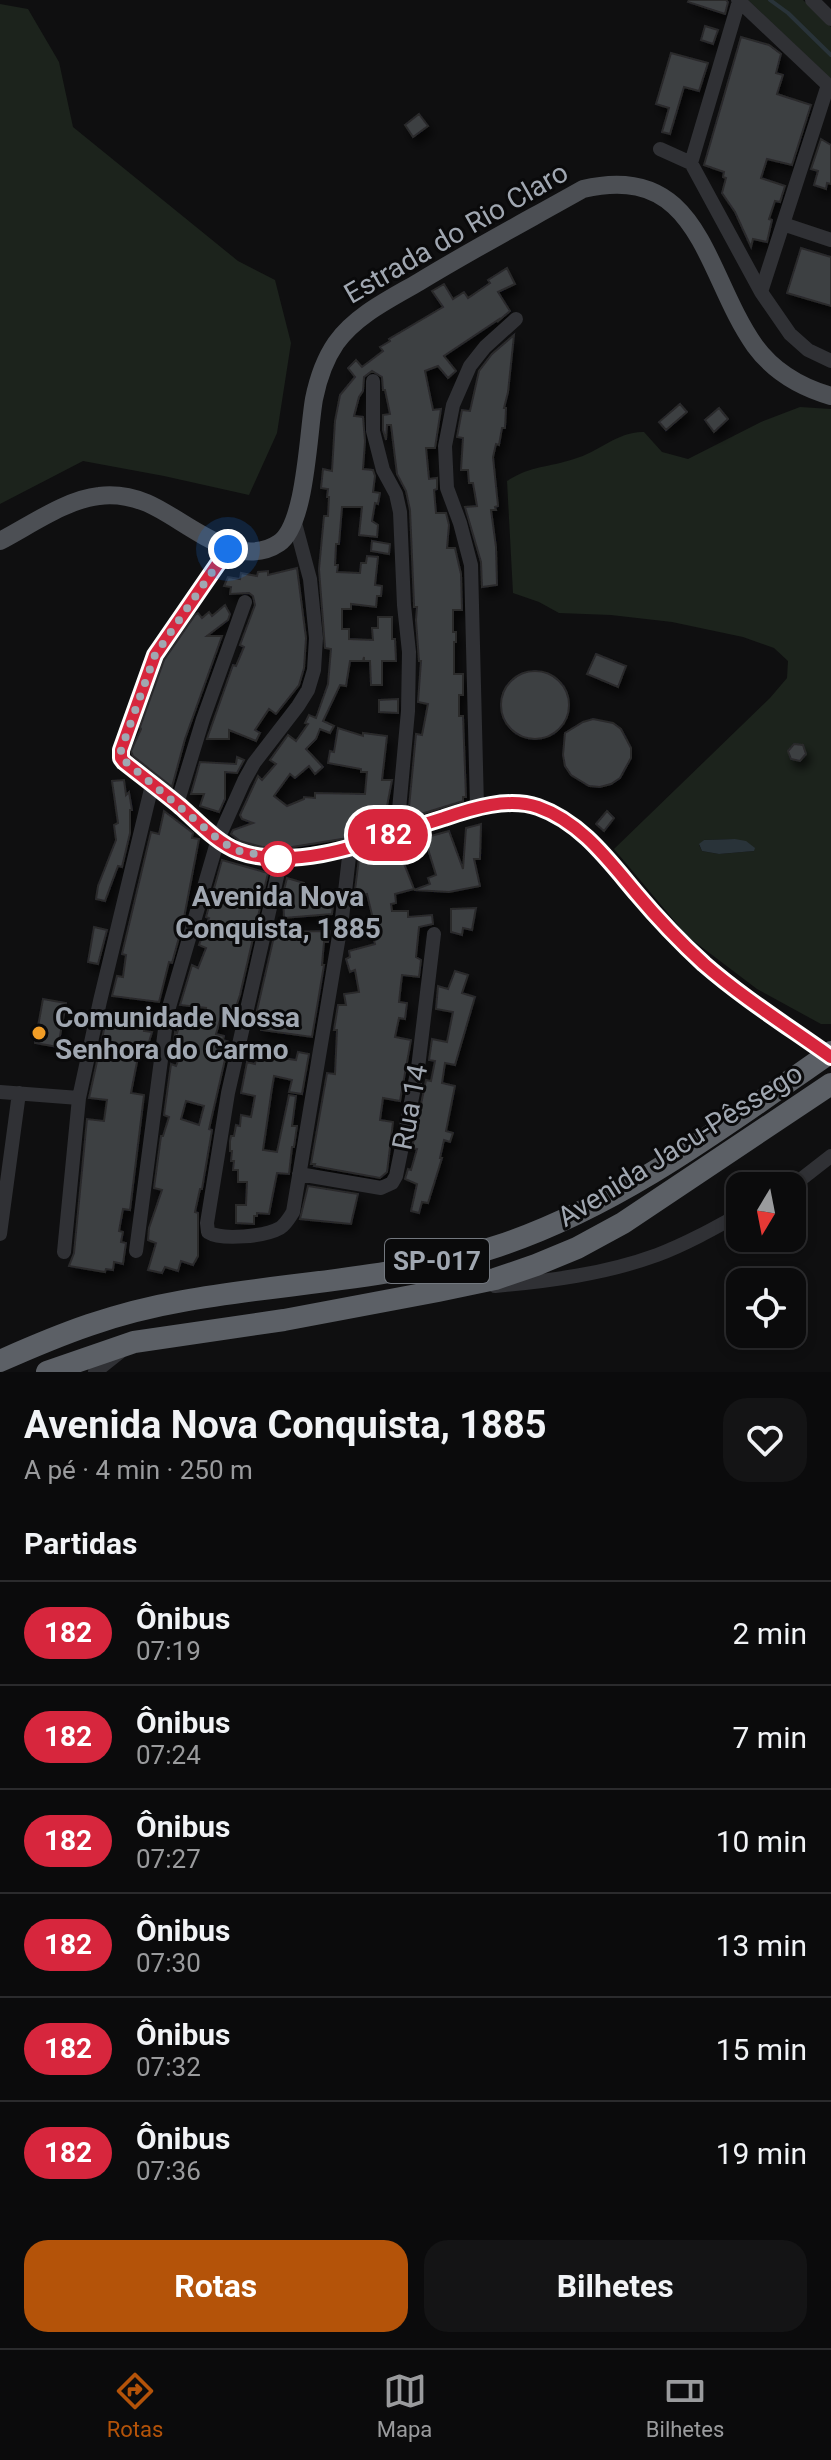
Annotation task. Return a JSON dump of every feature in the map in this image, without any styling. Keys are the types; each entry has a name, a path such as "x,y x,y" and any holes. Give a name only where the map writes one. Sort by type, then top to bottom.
{"highway":[{"name":"Avenida Jacu-Pêssego","path":"0,1361 65,1332 113,1316 183,1301 415,1267 497,1246 605,1201 656,1171 831,1055"},
{"name":"Avenida Jacu-Pêssego","path":"47,1372 134,1342 284,1320 438,1291 536,1265 623,1223 831,1084"}],"main road":[{"name":"Estrada do Rio Claro","path":"295,523 314,397 320,376 338,341 350,327 397,295 583,189 595,186 631,184 652,190 668,200 701,240 757,348 797,384 831,396"},
{"path":"0,541 78,501 99,496 123,496 146,503 228,549 250,551 275,546 286,538 295,523"}],"street":[{"path":"812,0 831,19"},
{"path":"691,163 738,1 829,86 761,292"},
{"path":"660,149 691,163 761,292 790,334 808,350 831,361"},
{"path":"783,224 831,240"},
{"path":"477,807 471,565 447,488 445,446 453,405 470,366 485,347 516,319"},
{"path":"373,381 373,431 383,470 396,494 400,512 409,652 408,711 397,832"},
{"path":"136,1251 167,1014 218,839 254,763 298,706 308,690 314,670 316,638 310,579 295,523"},
{"path":"228,549 155,655 121,750 124,762 235,850 281,859 350,848 477,807 516,803 555,814 609,860 671,932 705,965 831,1055"},
{"path":"177,804 203,719 245,602"},
{"path":"64,1252 79,1098 152,785"},
{"path":"281,859 228,1093 207,1223 208,1232 216,1237 259,1234 280,1228 293,1212 342,918 350,848"},
{"name":"Rua 14","path":"299,1174 381,1188 392,1183 396,1176 418,1068 434,934"},
{"path":"0,1092 79,1098"},
{"path":"0,1234 19,1093"},
{"path":"806,1175 831,1156"},
{"path":"806,1179 831,1167"},
{"path":"438,1291 585,1275 620,1267 681,1245 726,1221"},
{"path":"95,1372 134,1342"}],"shaded area":[{"path":"748,0 803,0 831,27 831,79"},
{"path":"0,4 28,9 59,62 73,127 238,261 275,280 291,343 277,433 249,495 83,461 0,504"},
{"path":"800,407 831,409 831,1024 821,1024 757,989 687,936 614,849 770,698 787,678 788,661 774,648 743,637 672,622 559,613 513,593 507,481 532,469 583,456 617,438 635,433 644,432 662,452 688,459 761,422","holes":["735,839 754,851 719,854 702,851 699,845 704,840"]},
{"path":"704,840 746,841 755,848 754,851 719,854 702,851 699,844"}],"building":[{"path":"689,0 726,0 728,2 725,14"},
{"path":"705,26 718,30 713,44 701,40"},
{"path":"741,37 769,45 781,54 776,73 783,75 777,94 811,105 792,165 767,159 761,178 785,186 780,202 775,201 769,219 772,220 767,242 753,239 751,247 735,212 722,193 726,178 723,177 724,172 704,165"},
{"path":"671,53 708,63 699,91 684,87 670,134 662,132 669,108 656,104"},
{"path":"419,114 428,126 413,137 405,125"},
{"path":"821,139 831,145 831,184 827,183 826,189 814,185 818,171 811,169"},
{"path":"801,248 831,257 831,306 787,293"},
{"path":"507,268 515,284 498,292 510,311 444,356 456,371 448,378 438,366 425,371 433,410 441,409 435,448 426,448 429,479 437,478 437,489 434,490 436,513 446,513 449,525 447,548 455,548 461,574 462,610 453,610 453,632 456,632 454,674 463,674 459,716 463,716 466,797 463,801 408,818 416,734 422,735 428,704 418,702 421,661 417,607 414,607 410,510 406,491 397,474 391,425 387,425 386,440 383,430 383,415 390,414 382,377 372,371 364,377 363,391 354,416 363,417 363,469 373,470 373,492 380,493 372,521 378,525 377,537 359,535 362,507 342,507 335,565 338,565 337,572 360,573 361,563 366,563 367,556 378,557 375,585 382,586 376,607 351,604 351,609 342,609 342,629 349,629 349,639 373,640 372,628 378,628 378,617 392,617 396,661 382,661 382,685 371,685 370,661 364,661 364,657 363,661 350,661 346,686 340,685 323,721 334,726 330,733 320,729 316,739 306,749 323,767 315,774 309,766 295,778 290,774 274,796 287,806 304,797 315,798 315,793 365,794 367,772 328,763 330,751 334,752 338,728 363,736 363,733 387,736 382,780 392,780 383,827 348,838 286,848 286,845 262,847 240,841 231,834 233,830 253,823 240,815 258,776 262,780 276,764 270,760 288,735 296,741 308,724 305,723 309,715 316,718 328,684 331,649 325,648 319,569 329,497 328,489 321,488 323,469 332,471 340,395 355,377 348,368 356,360 362,367 383,351 380,347 389,339 443,307 432,291 444,284 453,299 464,292 468,298"},
{"path":"514,335 504,408 505,428 502,428 493,457 498,506 496,510 491,510 497,585 482,587 481,562 465,507 477,506 468,470 461,470 463,438 457,437 462,410 470,411 479,371 492,354"},
{"path":"680,404 687,412 666,430 659,422"},
{"path":"719,408 728,419 714,432 705,420"},
{"path":"372,541 390,544 389,554 371,551"},
{"path":"297,568 306,638 304,668 299,685 276,714 269,709 255,730 260,733 256,741 229,730 229,739 207,739 233,665 236,666 244,647 240,645 255,605 249,593 230,594 231,587 224,586 228,577 240,579 241,573 257,576 258,572 268,571 268,575"},
{"path":"225,605 230,614 228,620 207,636 222,636 185,739 172,787 133,756 131,751 164,660 195,615 198,613 202,618 209,612 212,616"},
{"path":"596,654 626,666 618,687 587,674"},
{"path":"535,671 559,681 569,705 559,729 535,739 511,729 501,705 511,681"},
{"path":"398,699 398,713 379,712 379,700"},
{"path":"593,719 613,723 621,729 631,748 631,758 620,778 600,787 589,786 571,775 563,755 565,733"},
{"path":"794,744 803,745 806,754 800,761 791,759 788,751"},
{"path":"237,757 244,760 237,773 225,772 225,799 219,812 200,806 204,794 191,794 200,762 236,764"},
{"path":"124,780 132,810 130,833 122,867 118,866 105,901 96,899 116,840 114,825 118,823 112,781"},
{"path":"164,811 193,833 192,838 199,839 172,963 169,962 159,1002 112,996 117,976 123,977 126,955 122,954 151,832 159,834"},
{"path":"607,811 614,818 604,831 596,824"},
{"path":"481,824 480,859 474,859 480,886 449,892 414,890 430,884 428,878 436,875 428,849 410,854 411,858 403,861 414,889 395,894 396,903 391,904 392,911 408,911 408,917 432,915 433,924 419,927 416,957 421,960 419,977 402,975 399,1002 407,1003 405,1019 399,1018 395,1037 411,1040 400,1101 383,1098 380,1120 393,1122 387,1172 380,1178 314,1166 311,1164 327,1073 335,1074 337,1030 334,1030 338,1005 346,1005 344,994 359,992 355,970 350,972 346,959 350,957 349,951 375,944 367,894 354,898 359,858 449,831 463,869 466,828"},
{"path":"222,860 268,873 240,995 234,1013 223,1010 216,1034 224,1036 223,1040 229,1042 209,1129 212,1130 195,1212 198,1213 198,1256 193,1265 181,1261 178,1271 165,1267 162,1273 148,1270 156,1243 148,1240 149,1228 162,1190 154,1188 161,1136 169,1117 164,1115 171,1064 176,1066 184,1046 174,1041 175,1032 181,1022 204,1024 206,1008 180,1005 192,965 198,968 206,948 199,945 209,918 206,917","holes":["186,1101 204,1106 199,1125 181,1119"]},
{"path":"287,878 315,890 313,899 334,896 332,914 284,918 283,894"},
{"path":"476,908 472,930 463,928 462,935 451,932 451,909"},
{"path":"94,927 107,930 98,964 88,962"},
{"path":"330,931 328,942 324,942 324,965 312,1037 261,1030 261,1020 255,1019 275,932"},
{"path":"455,971 468,975 462,993 475,997 455,1065 445,1063 442,1083 455,1086 446,1131 453,1133 450,1142 444,1140 442,1158 428,1203 422,1202 419,1213 411,1211 417,1184 405,1179 417,1149 412,1148 426,1080 431,1081 435,1061 429,1060 432,1039 447,1042 453,1012 436,1009 438,986 448,989"},
{"path":"43,999 66,1003 58,1047 35,1043"},
{"path":"113,1015 145,1018 144,1031 152,1032 149,1042 141,1041 131,1093 144,1095 130,1210 123,1209 119,1231 123,1232 121,1242 126,1243 123,1264 114,1262 113,1270 106,1269 105,1272 69,1266 74,1253 87,1119 104,1121 107,1100 89,1098 105,1025 111,1026"},
{"path":"259,1044 279,1048 277,1057 296,1060 298,1052 309,1054 302,1094 289,1092 292,1080 274,1076 272,1088 263,1150 277,1152 289,1095 296,1096 292,1126 297,1126 289,1174 277,1173 269,1214 257,1213 254,1224 236,1223 236,1205 246,1205 247,1182 238,1182 238,1170 233,1170 230,1141 236,1125 240,1126 241,1115 251,1117 255,1096 241,1093 247,1062 255,1064"},
{"path":"308,1186 358,1194 351,1224 300,1219"}],"waterway":[{"path":"770,0 831,55"}],"bus line":[{"name":"182","path":"228,549 155,655 121,750 124,762 218,839 235,850 260,857 281,859 350,848 477,807 516,803 555,814 583,834 609,860 671,932 705,965 831,1057"}],"place":[{"name":"Avenida Nova Conquista, 1885","path":"278,859"},
{"name":"Comunidade Nossa Senhora do Carmo","path":"39,1033"}],"route":[{"path":"228,549 155,655 121,750 121,758 235,850 281,859 278,859"}]}
